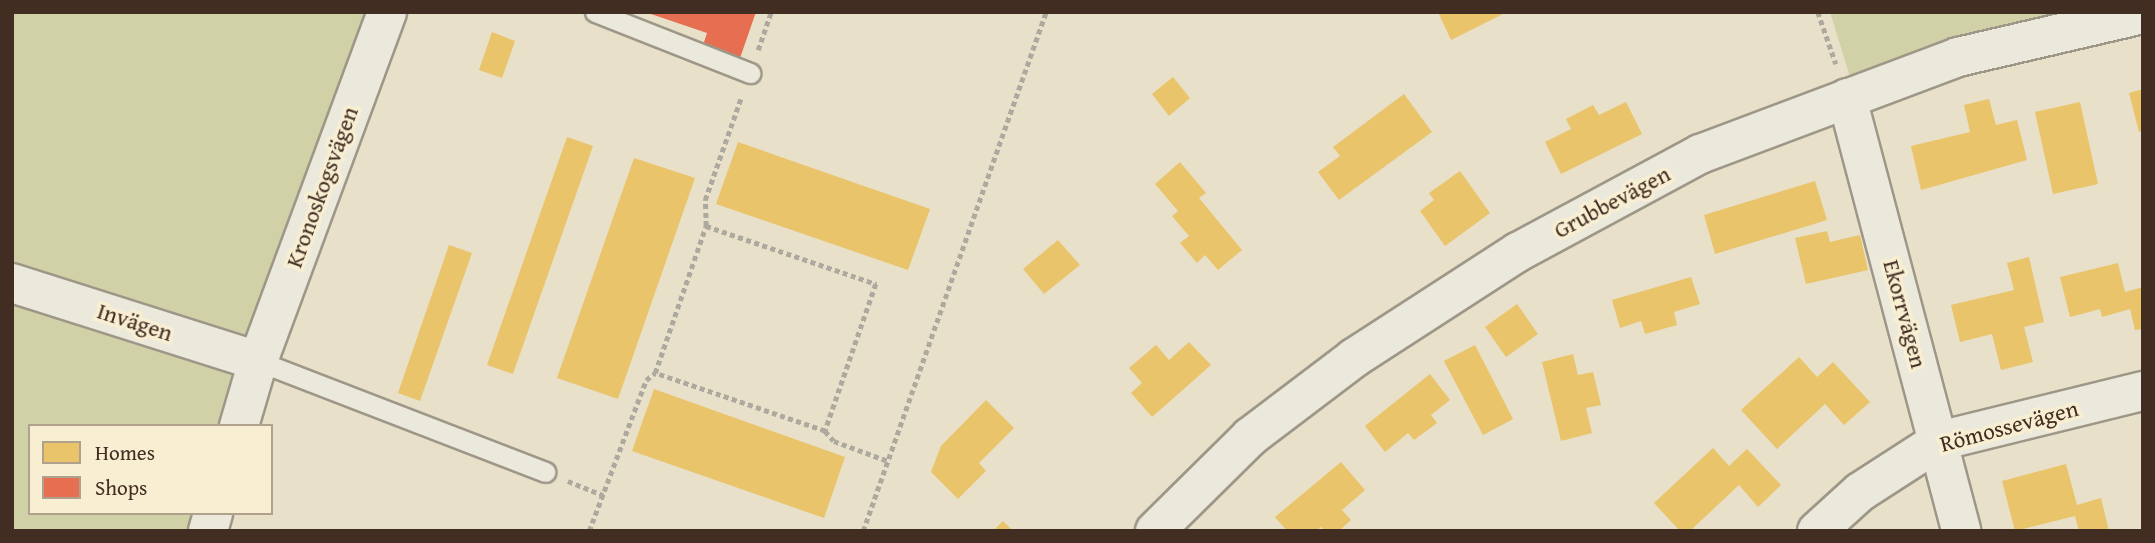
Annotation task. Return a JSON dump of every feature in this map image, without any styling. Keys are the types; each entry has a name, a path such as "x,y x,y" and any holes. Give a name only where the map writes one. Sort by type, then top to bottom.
{"street":[{"name":"Kronoskogsvägen","path":"240,424 258,361 387,12"},
{"name":"Grubbevägen","path":"1155,531 1250,437 1354,358 1518,252 1700,154 1958,57 2143,14"},
{"name":"Ekorrvägen","path":"1847,98 1961,531"},
{"name":"Invägen","path":"12,283 258,361"},
{"name":"Römossevägen","path":"1817,531 1860,492 1939,441 2143,391"}],"lane":[{"path":"595,12 750,73"},
{"path":"258,361 545,472"}],"path":[{"path":"589,531 646,380 655,373 706,226 705,201 771,12"},
{"path":"863,531 1046,12"},
{"path":"1818,12 1847,98"},
{"path":"706,226 876,284 825,431"},
{"path":"655,373 825,431 834,441 888,461"},
{"path":"545,472 603,495"}],"green space":[{"path":"12,12 387,12 240,424 28,424 28,515 212,515 208,531 12,531"},
{"path":"1830,12 2130,12 1850,77"}],"building: Homes":[{"path":"1438,12 1507,12 1451,40"},
{"path":"492,32 515,41 502,78 479,70"},
{"path":"1173,77 1190,98 1169,116 1152,94"},
{"path":"2143,89 2143,131 2139,132 2129,93"},
{"path":"1404,94 1432,132 1339,200 1318,172 1340,156 1333,147"},
{"path":"1989,99 1996,125 2017,120 2027,160 1921,190 1911,146 1970,132 1964,105"},
{"path":"1626,102 1642,134 1561,174 1545,142 1571,129 1566,119 1593,105 1599,115"},
{"path":"2080,102 2098,184 2053,194 2035,112"},
{"path":"567,137 593,146 513,374 487,365"},
{"path":"738,142 930,209 908,270 716,204"},
{"path":"634,158 695,178 618,399 557,378"},
{"path":"1180,162 1206,193 1199,198 1242,250 1218,270 1205,255 1197,263 1180,243 1189,236 1172,216 1178,211 1155,184"},
{"path":"1460,171 1490,213 1445,246 1420,211 1434,200 1429,193"},
{"path":"1815,181 1827,220 1715,254 1704,215"},
{"path":"1827,231 1830,242 1860,235 1868,270 1806,284 1795,238"},
{"path":"1058,240 1080,265 1044,294 1023,269"},
{"path":"449,245 472,253 420,401 398,393"},
{"path":"2029,257 2044,322 2024,327 2033,362 2001,370 1992,334 1960,342 1951,305 2014,290 2007,263"},
{"path":"2118,263 2125,292 2143,287 2143,329 2135,330 2130,309 2102,317 2100,309 2070,317 2060,277"},
{"path":"1691,277 1700,304 1674,312 1677,325 1645,334 1641,321 1620,328 1612,300"},
{"path":"1517,304 1538,334 1506,357 1485,327"},
{"path":"1189,342 1211,365 1152,417 1131,393 1142,383 1129,368 1156,345 1169,360"},
{"path":"1475,345 1513,419 1483,435 1444,361"},
{"path":"1573,354 1578,375 1593,372 1601,405 1586,408 1592,433 1561,441 1542,362"},
{"path":"1799,357 1817,377 1833,362 1870,402 1844,425 1825,404 1777,449 1741,410"},
{"path":"1430,374 1450,400 1431,415 1437,423 1414,440 1408,433 1385,452 1365,426"},
{"path":"654,389 845,457 824,518 632,451"},
{"path":"986,400 1014,428 979,463 986,471 958,499 931,472 941,446"},
{"path":"1713,448 1729,466 1747,449 1781,485 1758,507 1739,485 1690,531 1680,531 1654,503"},
{"path":"1341,462 1365,490 1342,510 1351,520 1339,531 1325,531 1321,527 1316,531 1287,531 1275,517"},
{"path":"2066,464 2077,505 2101,498 2109,531 2079,531 2075,516 2015,531 2002,481"},
{"path":"1003,521 1013,531 993,531"}],"building: Shops":[{"path":"756,12 739,61 702,48 707,33 648,13"}]}
